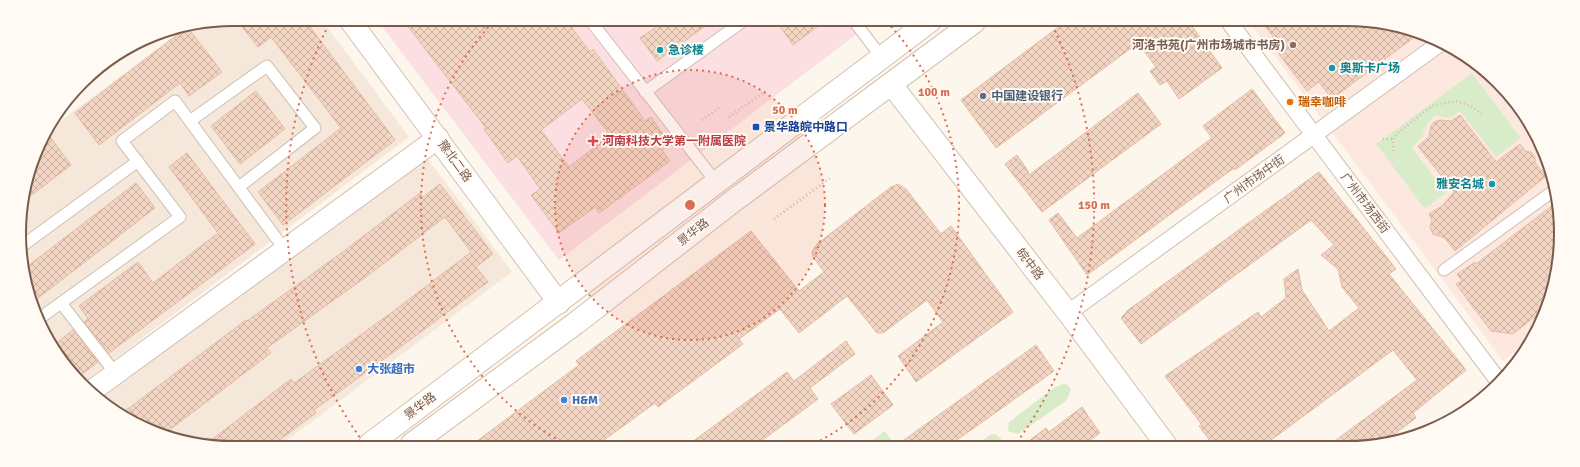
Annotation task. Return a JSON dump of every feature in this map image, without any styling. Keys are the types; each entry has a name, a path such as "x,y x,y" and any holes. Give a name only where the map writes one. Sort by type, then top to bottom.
{"main road":[{"name":"景华路","path":"374,441 925,26"},
{"name":"景华路","path":"416,441 576,323 732,202 969,26"}],"street":[{"name":"豫北二路","path":"354,26 559,303"},
{"name":"广州市场西街","path":"1233,26 1496,377"},
{"name":"广州市场中街","path":"1068,313 1436,46"},
{"name":"皖中路","path":"891,84 1068,313 1163,441"},
{"path":"95,388 438,138"}],"lane":[{"path":"595,26 716,182"},
{"path":"646,92 736,26"},
{"path":"858,26 882,58"},
{"path":"190,121 267,66 315,128 239,187"},
{"path":"43,316 180,217 122,141 175,101 285,250"},
{"path":"26,243 138,161"},
{"path":"1444,270 1550,193"},
{"path":"61,303 116,374"}],"path":[{"path":"728,117 766,90"},
{"path":"1393,151 1393,139 1399,132 1432,106 1456,101 1471,106 1483,115"},
{"path":"702,120 721,106"},
{"path":"1383,138 1393,139"},
{"path":"774,219 830,178"}],"shaded area":[{"path":"220,26 326,26 409,137 87,380 77,370 61,349 47,325 33,287 26,247 26,220 33,180 47,142 59,122 178,34"},
{"name":"河南科技大学第一附属医院","path":"382,26 867,26 559,260"},
{"path":"1252,26 1360,26 1387,30 1413,37 1438,47 1462,61 1483,77 1511,107 1533,142 1547,180 1554,220 1554,247 1547,287 1533,325 1520,348 1503,361"},
{"path":"425,155 512,272 286,441 220,441 180,434 142,420 104,396"}],"green space":[{"path":"1472,73 1521,138 1496,157 1460,111 1449,118 1435,116 1430,120 1424,130 1423,136 1412,148 1446,193 1425,209 1376,144"},
{"path":"1063,384 1068,385 1071,390 1066,401 1018,434 1008,431 1009,422 1055,387"},
{"path":"885,431 892,441 871,441"},
{"path":"995,434 1001,438 1001,441 981,441 990,435"}],"building":[{"path":"242,26 309,26 395,140 283,225 258,192 341,128 271,37 258,47"},
{"path":"408,26 574,26 572,28 590,52 593,49 645,121 651,117 670,144 662,150 670,161 599,213 595,207 559,233 531,195 540,189 517,156 508,163 484,129 486,128","holes":["582,99 610,135 569,167 541,130"]},
{"name":"急诊楼","path":"658,26 705,26 657,61 640,38"},
{"path":"780,26 818,26 793,45"},
{"path":"1060,26 1192,26 1222,68 1179,99 1167,81 1160,85 1150,71 1156,67 1138,43 996,148 961,100"},
{"name":"奥斯卡广场","path":"1265,26 1360,26 1387,30 1414,37 1332,99 1319,82 1307,91 1279,54 1283,50"},
{"path":"190,31 222,72 189,96 180,83 99,145 75,113 180,33"},
{"path":"1252,89 1285,133 1235,170 1234,168 1087,275 1049,220 1058,213 1077,238 1212,138 1203,126"},
{"path":"256,91 285,129 240,164 211,126"},
{"path":"1138,93 1161,124 1042,212 1005,164 1017,155 1028,171 1029,175"},
{"name":"雅安名城","path":"1460,115 1496,162 1520,144 1525,151 1531,152 1535,157 1535,163 1546,176 1455,251 1445,238 1433,234 1430,227 1432,220 1429,214 1442,206 1454,192 1418,146 1429,137 1431,126 1434,122 1440,120 1451,121"},
{"path":"50,137 71,165 29,197 37,167"},
{"path":"187,153 255,244 109,353 84,322 88,319 79,306 138,262 153,283 218,233 169,167"},
{"path":"1319,172 1396,269 1389,274 1466,370 1413,413 1416,418 1392,436 1360,441 1335,441 1417,380 1393,350 1270,441 1210,441 1199,426 1202,425 1165,376 1258,312 1261,317 1286,298 1284,279 1298,269 1302,290 1329,331 1359,308 1342,287 1338,269 1321,255 1334,245 1311,220 1141,344 1121,318 1128,310"},
{"path":"136,183 155,208 37,299 29,265"},
{"path":"440,184 493,254 476,267 488,282 314,410 316,413 278,441 212,440 291,379 294,383 391,313 471,252 445,217 363,279 267,348 271,353 169,430 142,420 126,410 246,320 247,321 344,251 420,193 423,197"},
{"path":"898,184 906,189 941,234 951,226 1013,312 916,382 898,356 943,322 927,300 883,333 877,333 847,296 799,333 780,309 739,339 743,344 658,407 655,403 603,441 477,441 579,365 576,361 751,231 799,291 824,272 813,257 812,252 817,244 891,187"},
{"path":"1552,206 1554,220 1554,247 1547,287 1537,315 1513,334 1491,331 1456,284 1462,281 1457,274 1475,262 1476,264"},
{"path":"73,330 98,362 81,374 57,342"},
{"path":"846,341 855,354 810,388 818,399 761,441 693,441 787,372 794,381"},
{"path":"1036,345 1054,371 956,441 903,441"},
{"path":"871,375 893,405 854,434 831,404"},
{"path":"1082,407 1100,433 1089,441 1029,441 1046,428 1049,432"}],"place":[{"name":"河洛书苑(广州市场城市书房)","path":"1293,45"},
{"name":"急诊楼","path":"660,50"},
{"name":"奥斯卡广场","path":"1332,68"},
{"name":"中国建设银行","path":"983,96"},
{"name":"瑞幸咖啡","path":"1290,102"},
{"name":"景华路皖中路口","path":"756,127"},
{"name":"河南科技大学第一附属医院","path":"593,141"},
{"name":"雅安名城","path":"1492,184"},
{"name":"大张超市","path":"359,369"},
{"name":"H&M","path":"564,400"}]}
